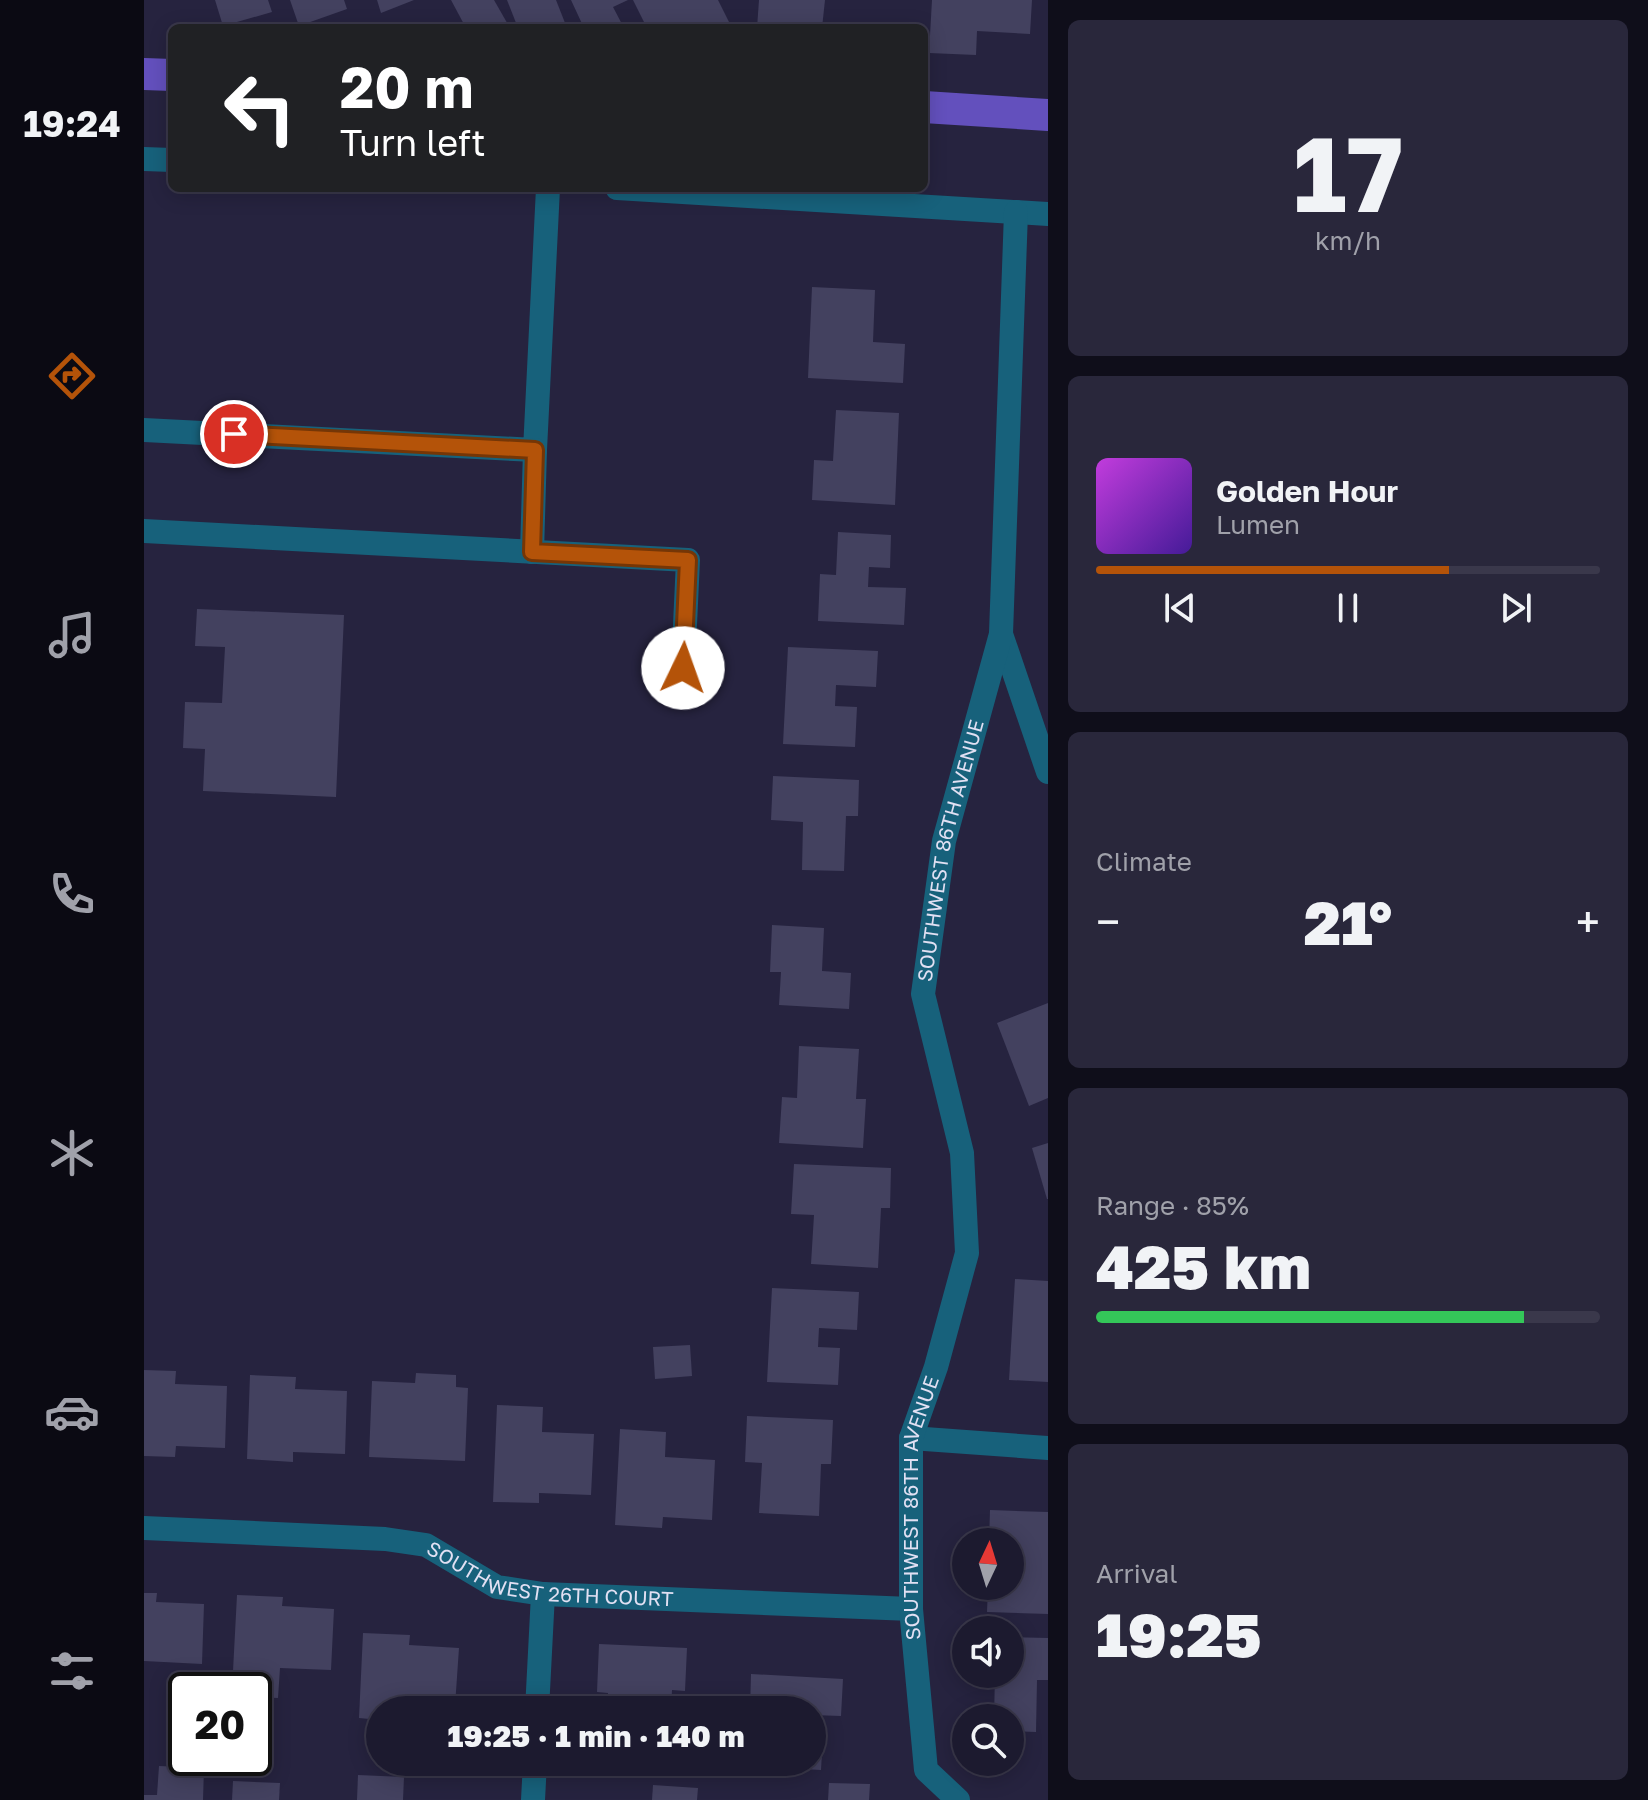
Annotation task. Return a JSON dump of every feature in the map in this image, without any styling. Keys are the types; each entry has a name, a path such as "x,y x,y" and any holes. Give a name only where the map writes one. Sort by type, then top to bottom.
{"street":[{"path":"144,159 168,160"},
{"path":"532,552 548,192"},
{"path":"684,192 1048,214"},
{"name":"SOUTHWEST 86TH AVENUE","path":"958,1800 926,1770 911,1609 911,1438 936,1367 967,1253 962,1153 923,994 944,841 1001,634 1016,212"},
{"path":"144,430 535,450"},
{"path":"144,531 688,560 683,668"},
{"path":"1001,634 1048,772"},
{"path":"911,1438 1048,1448"},
{"name":"SOUTHWEST 26TH COURT","path":"144,1528 385,1539 426,1545 497,1587 543,1594 911,1609"},
{"path":"538,1696 543,1594"},
{"path":"533,1800 534,1776"}],"building":[{"path":"215,0 268,0 272,12 222,24"},
{"path":"290,0 344,0 347,9 298,24"},
{"path":"377,0 414,0 381,13"},
{"path":"451,0 494,0 508,24 464,24"},
{"path":"507,0 556,0 565,24 516,24"},
{"path":"571,0 628,0 613,7 622,24 582,24"},
{"path":"633,0 718,0 730,24 645,24"},
{"path":"759,0 825,0 822,24 757,24"},
{"path":"932,0 1032,0 1030,34 977,31 976,55 929,53"},
{"path":"812,287 875,290 873,342 905,344 903,383 808,378"},
{"path":"836,410 899,413 895,505 812,500 814,460 833,461"},
{"path":"838,532 891,535 890,568 869,567 868,587 906,588 904,625 818,621 820,574 836,575"},
{"path":"197,609 344,615 336,797 203,791 205,749 183,748 185,702 222,703 225,647 195,646"},
{"path":"788,647 878,651 876,687 836,685 835,706 857,707 855,747 783,744"},
{"path":"773,776 859,780 858,816 846,816 844,871 802,870 803,822 771,820"},
{"path":"772,925 824,928 822,971 851,973 849,1009 779,1005 781,972 770,972"},
{"path":"1048,1003 1048,1098 1029,1106 997,1023"},
{"path":"799,1046 859,1049 856,1099 866,1099 863,1148 779,1143 782,1097 797,1098"},
{"path":"1048,1143 1048,1199 1047,1199 1032,1148"},
{"path":"794,1164 891,1168 890,1208 881,1208 878,1268 811,1264 814,1215 791,1214"},
{"path":"1015,1279 1048,1281 1048,1382 1009,1380"},
{"path":"772,1288 859,1292 857,1330 819,1328 818,1347 840,1348 838,1385 767,1382"},
{"path":"690,1345 692,1376 655,1379 653,1347"},
{"path":"144,1370 176,1371 175,1384 227,1386 225,1448 176,1446 175,1457 144,1456"},
{"path":"416,1373 456,1375 456,1387 468,1388 465,1461 369,1457 372,1381 415,1383"},
{"path":"250,1375 296,1377 295,1389 347,1391 345,1454 293,1452 293,1462 247,1459"},
{"path":"497,1405 543,1407 542,1432 594,1434 591,1495 539,1493 539,1503 493,1502"},
{"path":"747,1416 833,1420 831,1464 821,1464 819,1516 759,1513 762,1463 745,1462"},
{"path":"620,1429 666,1432 665,1457 715,1460 712,1520 663,1517 662,1528 615,1525"},
{"path":"990,1510 1048,1512 1048,1614 987,1612 987,1600 1024,1600 1024,1528 989,1528"},
{"path":"144,1593 157,1593 156,1602 204,1604 202,1664 144,1661"},
{"path":"237,1595 283,1597 282,1606 334,1609 331,1670 280,1668 278,1698 272,1698 272,1672 233,1672"},
{"path":"363,1633 410,1635 409,1645 459,1648 456,1696 366,1696 366,1719 359,1718"},
{"path":"1024,1637 1048,1638 1048,1680 1037,1680 1036,1732 1024,1732 1024,1704 994,1704 995,1688 1024,1688"},
{"path":"599,1644 687,1648 685,1691 672,1690 672,1696 608,1696 608,1693 597,1692"},
{"path":"751,1674 843,1679 841,1716 826,1715 826,1696 750,1696"},
{"path":"159,1766 168,1766 168,1776 204,1776 203,1800 144,1800 144,1795 157,1795"},
{"path":"358,1775 404,1777 403,1800 357,1800"},
{"path":"233,1781 280,1783 279,1800 232,1800"},
{"path":"829,1783 870,1784 869,1800 828,1800"},
{"path":"653,1785 698,1788 697,1800 652,1800"}],"waterway":[{"path":"144,74 168,75"},
{"path":"928,107 1048,115"}],"route":[{"path":"234,434 535,450 532,552 688,560 683,668"}]}
